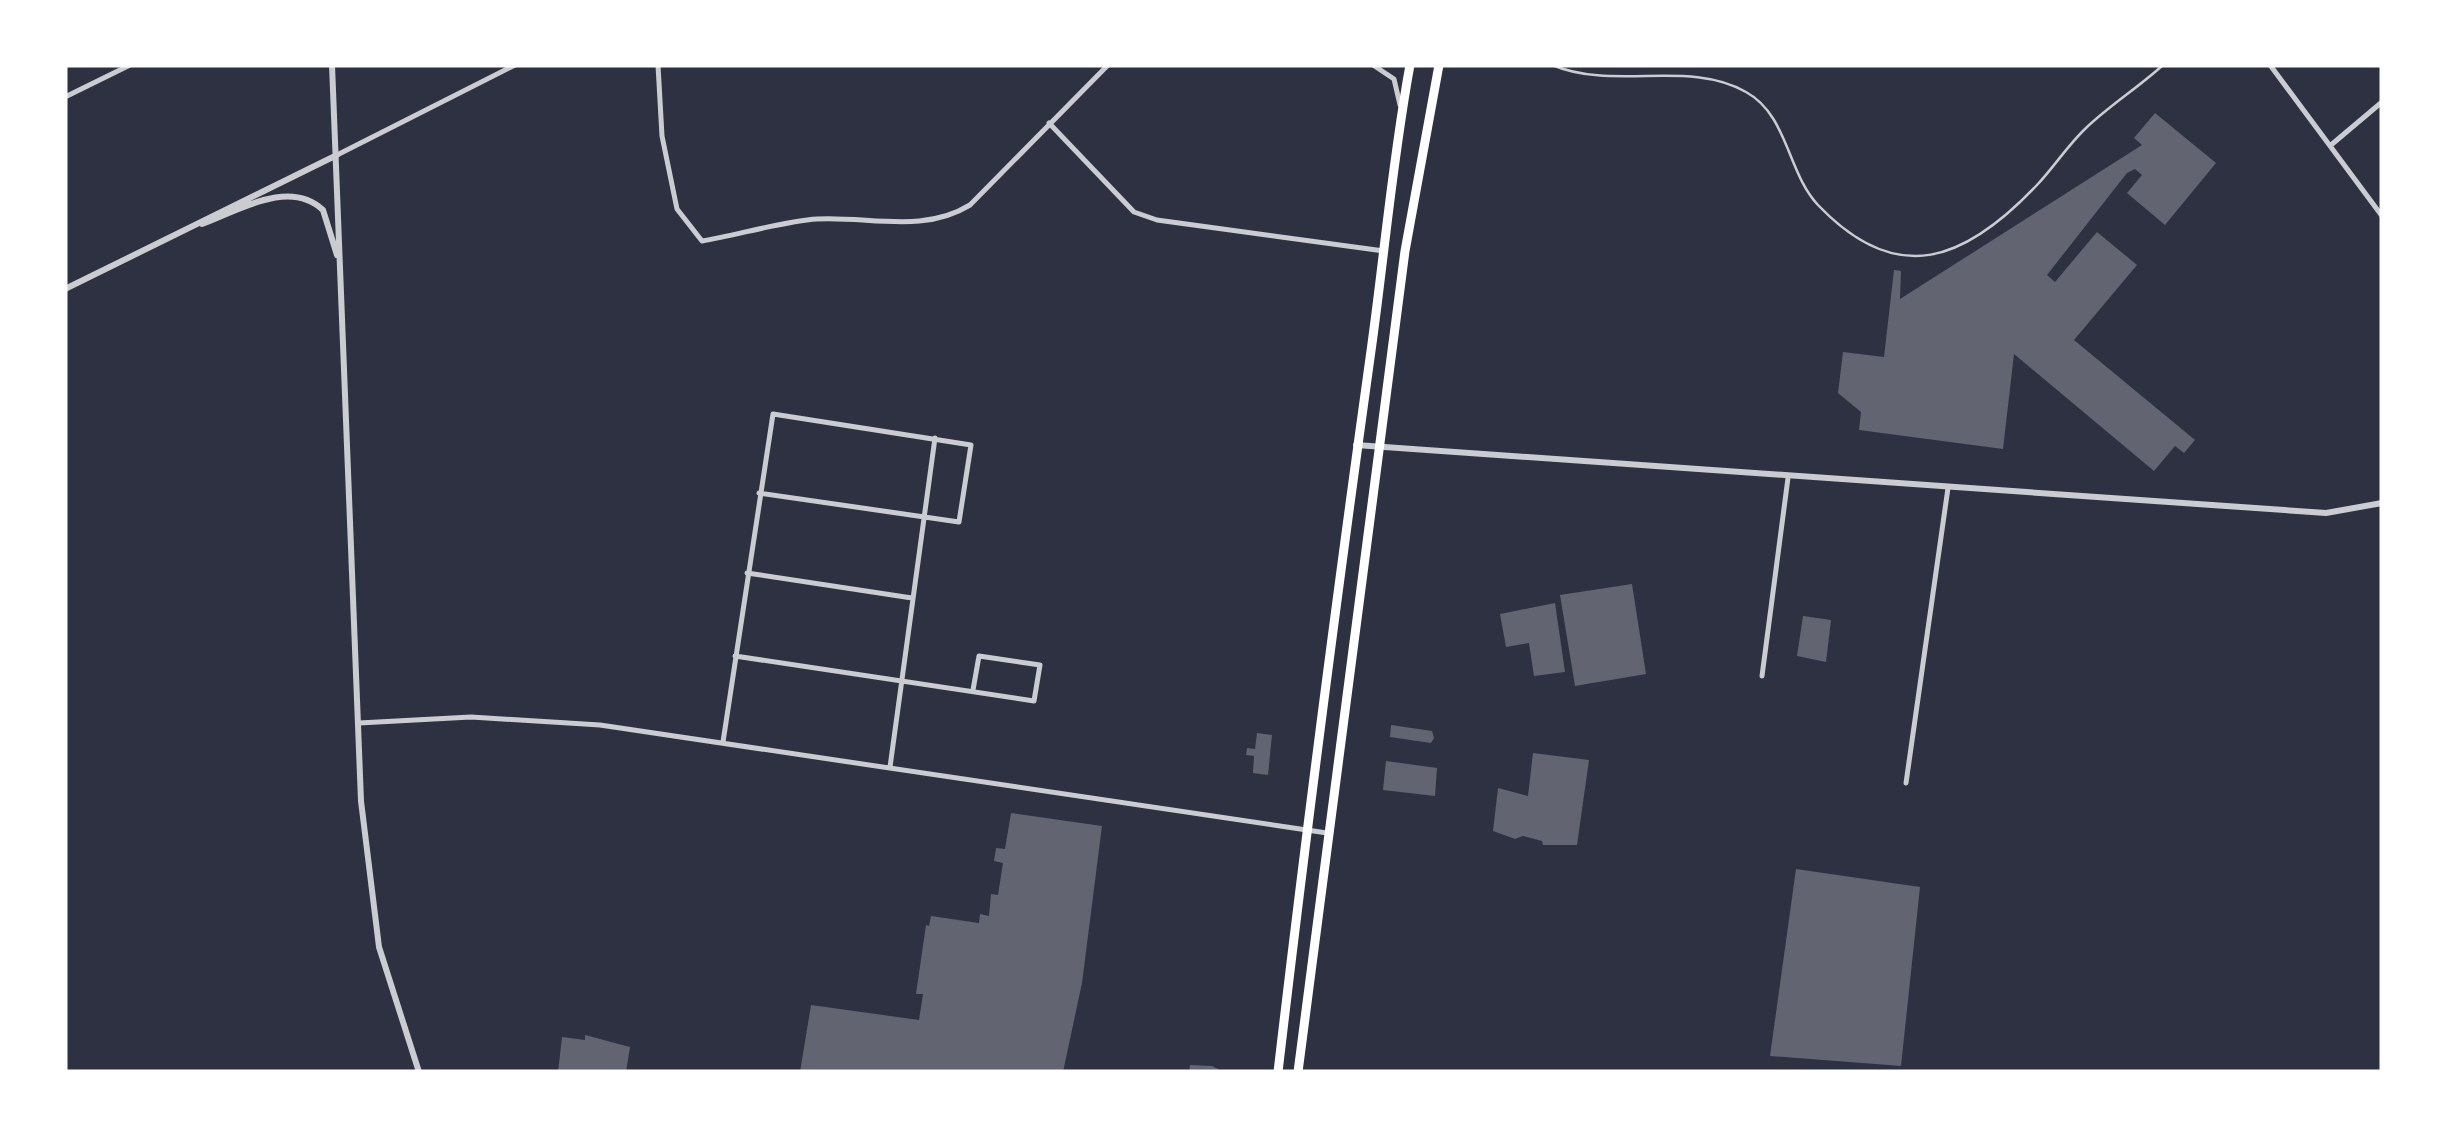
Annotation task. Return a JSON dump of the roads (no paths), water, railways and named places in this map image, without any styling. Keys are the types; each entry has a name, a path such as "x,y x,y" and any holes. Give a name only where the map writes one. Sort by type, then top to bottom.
{"main road":[{"path":"1278,1072 1355,445 1410,65"},
{"path":"1298,1072 1410,219 1439,65"}],"street":[{"path":"65,97 130,65"},
{"path":"332,65 361,802 380,948 420,1072"},
{"path":"65,289 515,65"},
{"path":"658,65 662,136 677,210 702,240 814,219 932,221 970,204 1108,65"},
{"path":"1373,65 1394,79 1402,112"},
{"path":"2270,65 2382,216"},
{"path":"2330,146 2382,102"},
{"path":"1050,122 1134,212 1156,220 1385,251"},
{"path":"168,237 274,198 299,195 316,203 329,220 341,269"},
{"path":"723,742 759,493 773,414 972,445 959,522 759,493"},
{"path":"890,767 935,437"},
{"path":"1355,445 1788,478 2326,512 2382,503"},
{"path":"1762,676 1788,478"},
{"path":"1906,783 1948,488"},
{"path":"747,573 912,598"},
{"path":"735,656 1034,700 1040,665 979,656 973,690"},
{"path":"358,723 471,717 546,720 723,742 1328,834"}],"lane":[{"path":"1552,65 1585,75 1710,78 1750,94 1774,120 1803,185 1816,204 1875,249 1912,258 1960,248 1978,237 2034,188 2086,128 2134,93 2163,65"}]}
